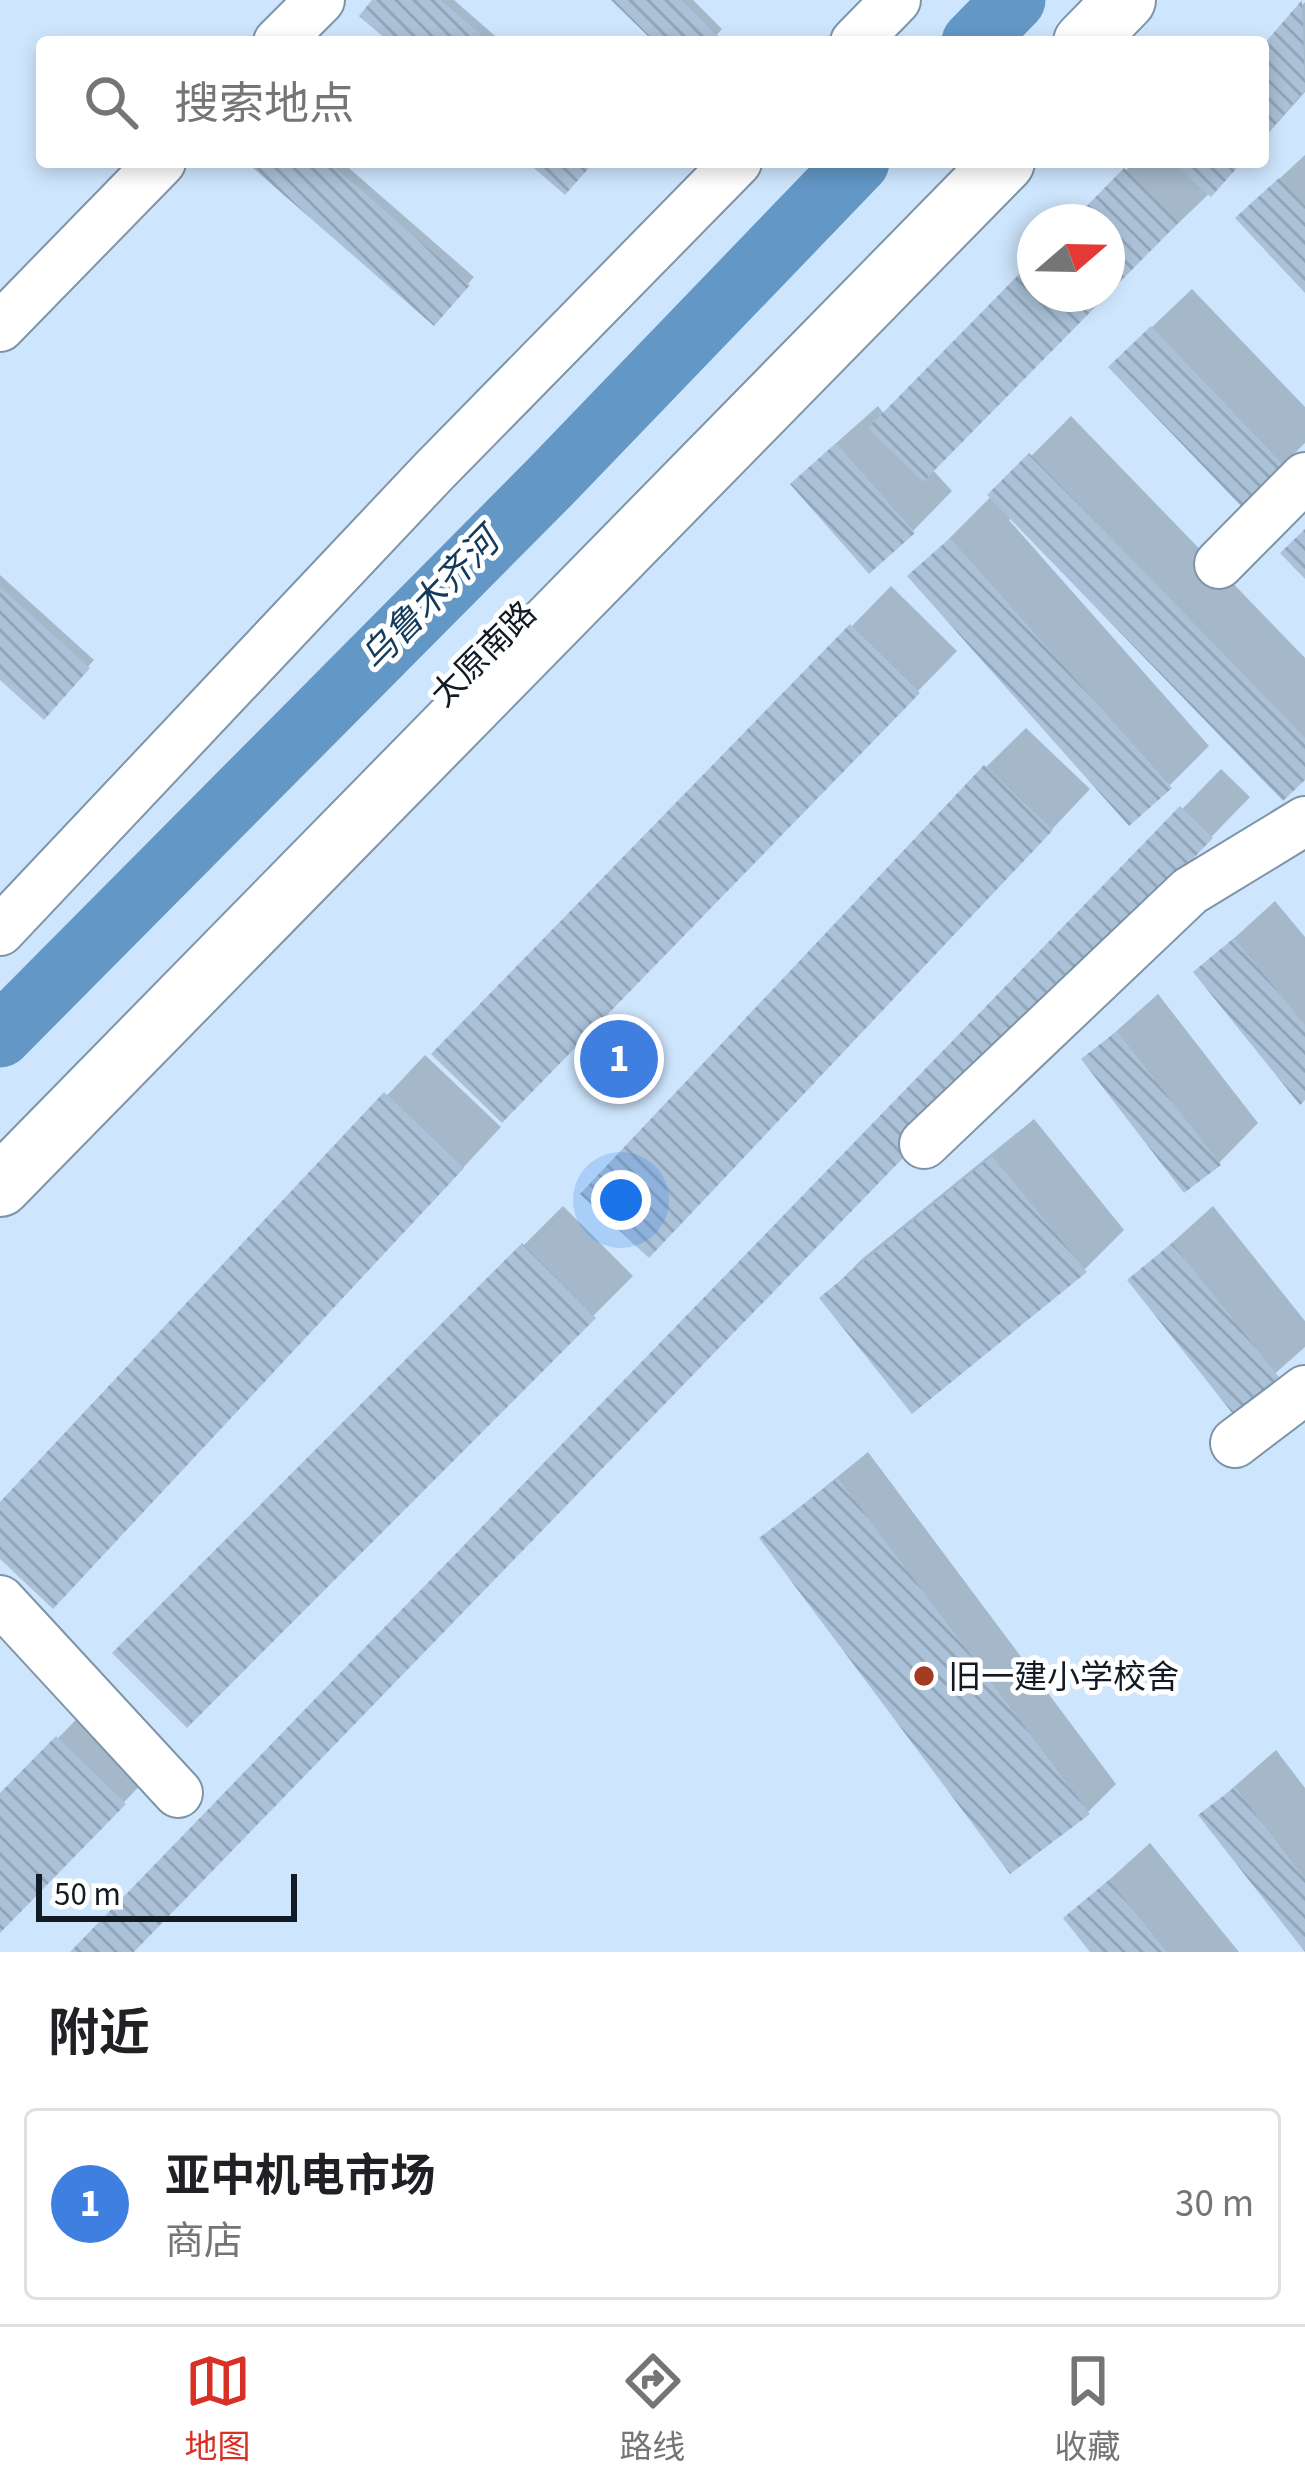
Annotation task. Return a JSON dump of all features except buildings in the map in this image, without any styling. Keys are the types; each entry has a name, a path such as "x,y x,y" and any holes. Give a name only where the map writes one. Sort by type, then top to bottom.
{"main road":[{"path":"1090,36 1125,0"},
{"path":"1128,36 1163,0"},
{"name":"太原南路","path":"0,1143 960,168"},
{"path":"0,1186 998,168"}],"street":[{"path":"861,36 896,0"},
{"path":"0,328 155,168"},
{"path":"0,931 433,472 731,168"},
{"path":"1219,564 1305,477"},
{"path":"924,1144 1190,891 1305,821"},
{"path":"1235,1444 1305,1390"},
{"path":"0,1600 178,1792"}],"waterway":[{"name":"乌鲁木齐河","path":"979,36 1014,0"},
{"name":"乌鲁木齐河","path":"0,1036 550,482 852,168"}],"place":[{"name":"亚中机电市场","path":"619,1059"},
{"name":"旧一建小学校舍","path":"924,1676"}]}
